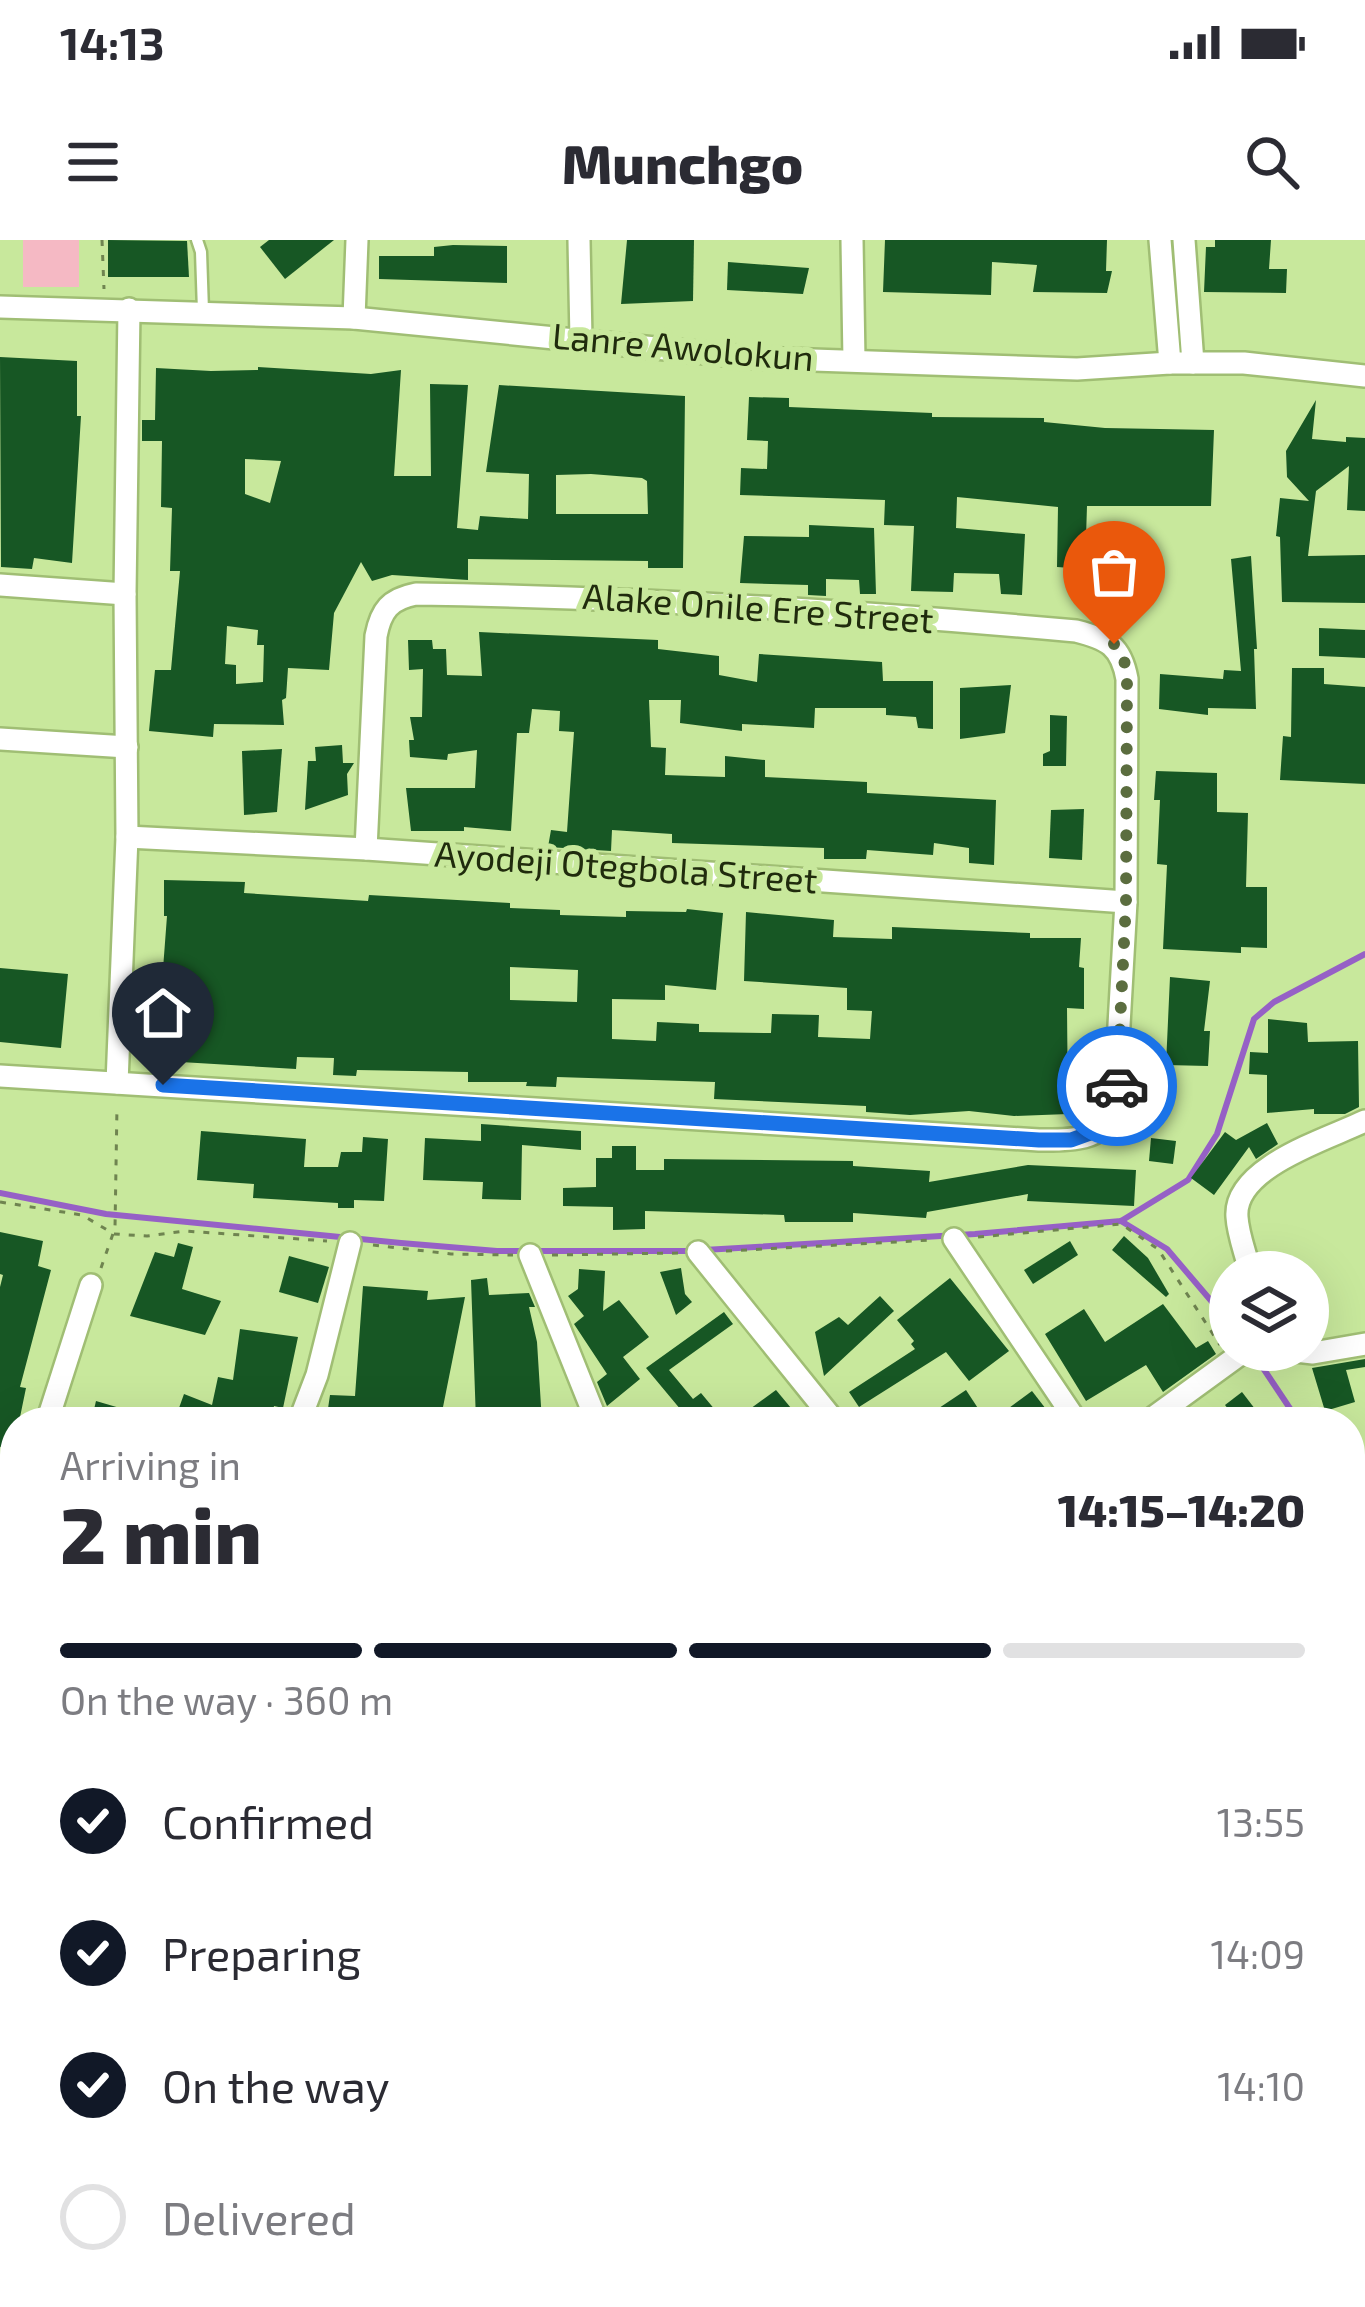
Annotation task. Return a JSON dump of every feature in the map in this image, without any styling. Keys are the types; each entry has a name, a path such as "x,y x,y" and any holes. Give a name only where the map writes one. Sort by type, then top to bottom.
{"street":[{"path":"354,318 357,240"},
{"path":"579,240 581,339"},
{"path":"851,240 854,360"},
{"path":"1160,240 1182,363"},
{"path":"1182,363 1184,240"},
{"name":"Lanre Awolokun","path":"0,307 354,318 756,358 1077,369 1182,363 1291,366 1365,376"},
{"path":"117,1083 127,837 124,594 129,309"},
{"path":"0,585 124,594"},
{"name":"Alake Onile Ere Street","path":"366,849 376,636 380,615 402,596 611,597 902,615 1076,631 1114,644 1124,659 1127,679 1126,902"},
{"path":"0,739 127,748"},
{"name":"Ayodeji Otegbola Street","path":"127,837 1126,902"},
{"path":"0,1076 1071,1140 1107,1127 1114,1113 1126,902"},
{"path":"1245,1251 1236,1214 1243,1190 1271,1165 1365,1121"},
{"path":"954,1239 1067,1407"},
{"path":"305,1407 350,1243"},
{"path":"698,1252 823,1407"},
{"path":"530,1255 591,1407"},
{"path":"52,1407 91,1285"},
{"path":"1329,1350 1365,1344"},
{"path":"1168,1407 1219,1371"}],"lane":[{"path":"196,240 201,252 203,311"}],"path":[{"path":"102,240 104,309"},
{"path":"91,1285 107,1259 115,1231 117,1083"},
{"path":"0,1202 82,1215 115,1231 147,1236 185,1231 451,1254 698,1252 1121,1225 1158,1249 1209,1319"}],"shaded area":[{"path":"23,240 79,240 79,287 23,287"}],"building":[{"path":"108,240 187,241 189,277 108,277"},
{"path":"269,240 334,240 285,279 260,247"},
{"path":"627,240 694,240 693,301 621,304"},
{"path":"885,240 1107,240 1106,271 1112,271 1107,293 1033,292 1037,265 992,262 991,295 883,292"},
{"path":"1215,240 1271,240 1269,269 1287,269 1286,293 1204,292 1206,247 1215,247"},
{"path":"507,246 507,283 379,279 379,256 434,256 434,247"},
{"path":"728,262 809,268 803,294 727,290"},
{"path":"0,357 77,361 77,416 81,416 72,563 34,558 32,569 1,567"},
{"path":"156,368 371,374 401,370 394,476 431,476 430,384 468,385 457,528 478,530 480,516 528,519 529,474 486,472 499,385 685,396 683,568 648,568 648,561 468,559 468,580 392,575 372,581 361,562 334,613 329,670 288,668 282,700 284,725 214,724 213,737 149,731 155,670 171,670 180,571 170,571 172,508 161,507 162,441 142,441 142,420 155,420","holes":["245,459 281,461 270,503 245,494","556,475 642,478 647,481 648,514 556,514","227,626 258,630 257,645 264,645 263,682 236,684 236,665 225,664"]},
{"path":"749,397 789,398 789,407 932,413 932,417 1044,418 1044,422 1105,428 1214,430 1211,506 1087,506 1085,569 1057,567 1058,507 957,497 956,528 1025,534 1022,595 1001,594 999,574 954,573 953,592 911,591 914,526 884,525 885,500 740,495 741,468 767,469 768,441 747,440"},
{"path":"1316,400 1312,439 1346,442 1346,437 1365,438 1365,511 1347,510 1349,466 1316,491 1308,556 1365,555 1365,603 1282,602 1280,537 1276,536 1280,498 1309,501 1287,477 1286,451"},
{"path":"809,525 874,528 876,594 860,594 859,580 826,579 826,596 808,595 808,585 740,583 744,536 809,537"},
{"path":"1251,556 1256,709 1208,708 1208,715 1159,709 1160,674 1223,679 1224,670 1241,671 1231,559"},
{"path":"1319,628 1365,630 1365,658 1319,656"},
{"path":"479,632 658,640 658,649 719,656 719,675 757,682 759,654 882,662 883,681 933,681 933,729 918,728 916,717 886,715 886,708 815,708 814,728 742,724 742,731 680,723 681,700 649,700 651,747 666,748 665,775 725,777 725,756 765,760 765,777 867,782 867,793 996,800 994,865 969,863 969,848 934,843 933,855 867,850 866,859 824,859 824,848 672,843 672,834 612,830 611,851 548,847 551,830 567,832 574,732 559,731 560,711 532,709 529,733 517,733 511,831 464,827 464,831 411,831 406,788 475,788 477,750 448,754 447,760 410,757 409,740 414,740 410,717 422,717 423,669 409,670 408,640 432,640 433,649 446,649 447,675 482,676"},
{"path":"1292,668 1324,668 1324,684 1365,687 1365,784 1280,780 1283,736 1291,737"},
{"path":"1011,685 1005,733 960,739 960,688"},
{"path":"1050,715 1067,716 1066,766 1043,766 1043,754 1050,751"},
{"path":"342,745 343,763 354,763 347,774 348,795 305,810 308,761 316,761 315,747"},
{"path":"282,749 277,812 244,815 242,751"},
{"path":"1156,771 1217,773 1217,812 1248,813 1246,887 1267,887 1267,948 1241,947 1241,953 1163,949 1167,865 1157,864 1160,800 1154,800"},
{"path":"1084,809 1082,860 1049,858 1051,810"},
{"path":"164,880 245,882 244,893 510,903 510,908 560,910 560,915 626,917 626,911 687,909 723,913 716,990 665,985 665,1000 612,999 612,1039 656,1041 657,1022 699,1024 699,1032 771,1033 772,1014 819,1015 818,1037 870,1039 872,1011 847,1010 847,988 744,981 746,912 834,920 833,937 892,939 892,927 1081,938 1084,1009 1067,1008 1068,1114 1014,1116 969,1111 910,1115 866,1112 866,1106 714,1099 715,1082 557,1077 556,1087 468,1082 468,1072 357,1070 356,1076 333,1075 334,1058 297,1057 296,1069 164,1061 163,1027 183,1028 185,971 163,969","holes":["510,967 578,970 577,1002 510,1000"]},
{"path":"0,968 68,974 61,1048 0,1042"},
{"path":"1170,977 1210,981 1204,1031 1210,1031 1208,1066 1166,1065"},
{"path":"1268,1019 1307,1023 1308,1042 1358,1041 1359,1107 1345,1114 1314,1114 1314,1109 1267,1113 1267,1075 1249,1074 1250,1052 1268,1053"},
{"path":"1267,1123 1278,1144 1256,1159 1249,1147 1214,1195 1191,1178 1225,1132 1236,1140"},
{"path":"481,1124 581,1131 581,1150 522,1145 521,1200 482,1199 483,1182 423,1180 425,1138 481,1141"},
{"path":"201,1131 306,1139 304,1167 338,1167 341,1152 362,1152 363,1137 388,1139 384,1201 354,1200 354,1208 338,1208 338,1203 253,1198 254,1184 197,1180"},
{"path":"1151,1138 1176,1141 1173,1164 1149,1161"},
{"path":"612,1146 636,1146 636,1170 664,1170 664,1159 853,1161 853,1166 930,1171 929,1182 1028,1165 1136,1170 1134,1206 1027,1201 1028,1194 927,1212 926,1218 853,1213 853,1222 645,1211 645,1229 613,1230 613,1207 563,1206 563,1188 596,1187 596,1158 612,1158"},
{"path":"0,1232 43,1241 38,1266 51,1270 20,1387 26,1388 22,1407 0,1407"},
{"path":"1124,1236 1148,1258 1169,1294 1166,1297 1112,1250"},
{"path":"1070,1241 1078,1255 1033,1284 1024,1270"},
{"path":"178,1243 193,1247 182,1289 221,1301 205,1335 130,1316 155,1252 174,1257"},
{"path":"289,1256 329,1267 318,1303 279,1292"},
{"path":"681,1268 685,1294 692,1302 676,1315 660,1272"},
{"path":"579,1269 605,1271 603,1311 619,1300 649,1337 623,1357 640,1379 607,1406 597,1382 607,1374 574,1324 584,1316 568,1296 578,1289"},
{"path":"487,1278 489,1295 529,1293 535,1307 529,1307 537,1342 541,1407 476,1407 471,1280"},
{"path":"950,1278 1009,1351 969,1381 946,1352 859,1407 849,1392 915,1349 897,1320"},
{"path":"363,1286 428,1291 427,1300 465,1297 443,1407 328,1407 330,1395 355,1396"},
{"path":"880,1296 894,1311 824,1376 815,1332 839,1317 848,1325"},
{"path":"1163,1304 1196,1348 1208,1341 1209,1359 1163,1392 1146,1365 1086,1401 1045,1334 1084,1309 1105,1342"},
{"path":"724,1312 733,1324 669,1370 693,1399 701,1393 713,1407 678,1407 646,1368"},
{"path":"240,1329 298,1337 283,1407 179,1407 184,1394 212,1405 218,1377 233,1380"},
{"path":"1365,1359 1365,1367 1346,1370 1355,1402 1324,1407 1313,1371 1329,1371 1329,1365"},
{"path":"776,1390 790,1407 753,1407"},
{"path":"966,1390 977,1407 940,1407"},
{"path":"1032,1391 1044,1407 1010,1407"},
{"path":"1242,1392 1254,1407 1227,1407"}],"waterway":[{"path":"704,1250 1121,1221 1188,1180 1217,1134 1254,1019 1274,1002 1365,954"},
{"path":"0,1193 106,1214 401,1243 497,1251 691,1251"},
{"path":"1121,1221 1167,1249 1209,1298"},
{"path":"1265,1371 1289,1407"}],"way so far":[{"path":"1114,644 1124,659 1127,679 1126,902 1117,1086"}],"route":[{"path":"163,1085 1039,1140 1071,1140 1107,1127 1117,1086"}]}
